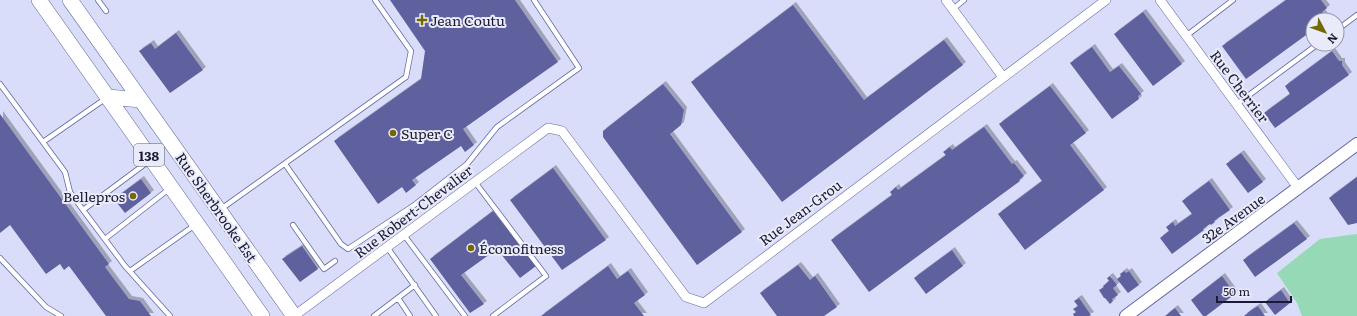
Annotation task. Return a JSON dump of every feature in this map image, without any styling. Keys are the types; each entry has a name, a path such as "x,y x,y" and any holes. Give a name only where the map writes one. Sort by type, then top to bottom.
{"main road":[{"name":"Rue Sherbrooke Est","path":"38,0 262,316"},
{"name":"Rue Sherbrooke Est","path":"70,0 294,316"},
{"path":"108,97 141,100"},
{"path":"194,218 219,210"}],"street":[{"path":"946,0 1003,77"},
{"name":"Rue Jean-Grou","path":"548,128 562,131 686,297 704,303 1106,0"},
{"name":"Rue Cherrier","path":"1160,0 1299,189"},
{"name":"Rue Robert-Chevalier","path":"294,316 548,128"},
{"name":"32e Avenue","path":"1126,316 1299,189 1357,144"}],"lane":[{"path":"98,0 106,11"},
{"path":"219,210 406,77 411,51 376,0"},
{"path":"285,164 341,244 348,249 413,206 467,164 497,127 579,68 534,0"},
{"path":"953,9 964,0"},
{"path":"1186,36 1233,0"},
{"path":"1345,24 1357,15"},
{"path":"1237,104 1307,52"},
{"path":"0,84 65,172 70,192 83,210 130,271 170,316"},
{"path":"43,142 108,97"},
{"path":"83,210 152,159"},
{"path":"475,182 546,276 493,316"},
{"path":"105,238 172,187"},
{"path":"130,271 194,218"},
{"path":"293,226 324,269 335,261"},
{"path":"404,235 465,316"},
{"path":"387,247 436,316"},
{"path":"0,258 46,307 61,316"},
{"path":"374,316 414,285"},
{"path":"398,298 410,316"}],"green space":[{"path":"1357,234 1357,316 1302,316 1297,303 1277,273 1320,239"}],"building":[{"path":"390,0 515,0 558,62 463,129 474,145 465,152 461,146 412,180 416,185 406,193 402,187 378,204 334,141 421,79 425,51"},
{"path":"1286,0 1321,0 1327,8 1322,12 1305,12 1305,36 1246,79 1222,46"},
{"path":"793,5 864,100 944,40 963,65 782,202 691,82"},
{"path":"1143,12 1182,64 1153,86 1114,34"},
{"path":"176,33 203,70 170,93 139,51 151,43 155,49"},
{"path":"1092,47 1110,72 1119,66 1141,94 1138,96 1139,99 1112,119 1070,63"},
{"path":"1331,52 1333,52 1339,61 1342,61 1342,65 1349,75 1275,128 1264,113 1290,94 1285,86"},
{"path":"663,84 684,110 681,125 670,134 742,232 697,265 603,137 603,131"},
{"path":"1050,86 1086,133 1070,145 1104,190 1025,250 998,214 1042,181 999,124"},
{"path":"0,114 109,264 105,267 129,299 140,301 151,316 106,316 69,266 64,270 60,264 46,274 10,225 0,233"},
{"path":"984,127 1012,164 1014,163 1024,176 1019,180 1020,181 869,292 831,240 892,195 890,192 896,187 898,190 946,155 943,152 950,147 952,150"},
{"path":"1241,153 1263,182 1248,193 1226,164"},
{"path":"553,168 606,240 562,270 510,200"},
{"path":"1357,177 1357,223 1348,225 1329,198"},
{"name":"Bellepros","path":"141,179 151,193 125,213 114,199"},
{"path":"1209,181 1230,210 1172,254 1160,238 1169,231 1166,227 1173,222 1175,226 1192,214 1182,201"},
{"path":"493,211 536,266 520,278 497,249 461,275 484,304 470,313 430,259"},
{"path":"1294,223 1307,239 1255,277 1243,260"},
{"path":"302,246 318,269 300,282 282,259"},
{"path":"952,250 963,266 926,294 914,278"},
{"path":"798,265 810,280 815,276 837,307 824,316 777,316 760,293"},
{"path":"608,266 617,279 628,271 645,295 634,303 644,316 541,316"},
{"path":"1124,271 1126,273 1129,271 1139,285 1128,293 1117,279"},
{"path":"1110,276 1117,285 1113,288 1118,295 1112,299 1113,301 1110,304 1099,290 1109,281 1107,278"},
{"path":"1222,276 1235,294 1206,316 1203,316 1191,300"},
{"path":"1281,290 1290,303 1275,315 1265,302"},
{"path":"1079,298 1091,315 1074,316 1073,314 1076,312 1073,309 1078,306 1074,301"},
{"path":"1258,306 1265,316 1244,316 1250,311"},
{"path":"1175,308 1181,316 1165,316"}],"place":[{"name":"Jean Coutu","path":"422,20"},
{"name":"Super C","path":"393,133"},
{"name":"Bellepros","path":"133,196"},
{"name":"Éconofitness","path":"471,248"}]}
